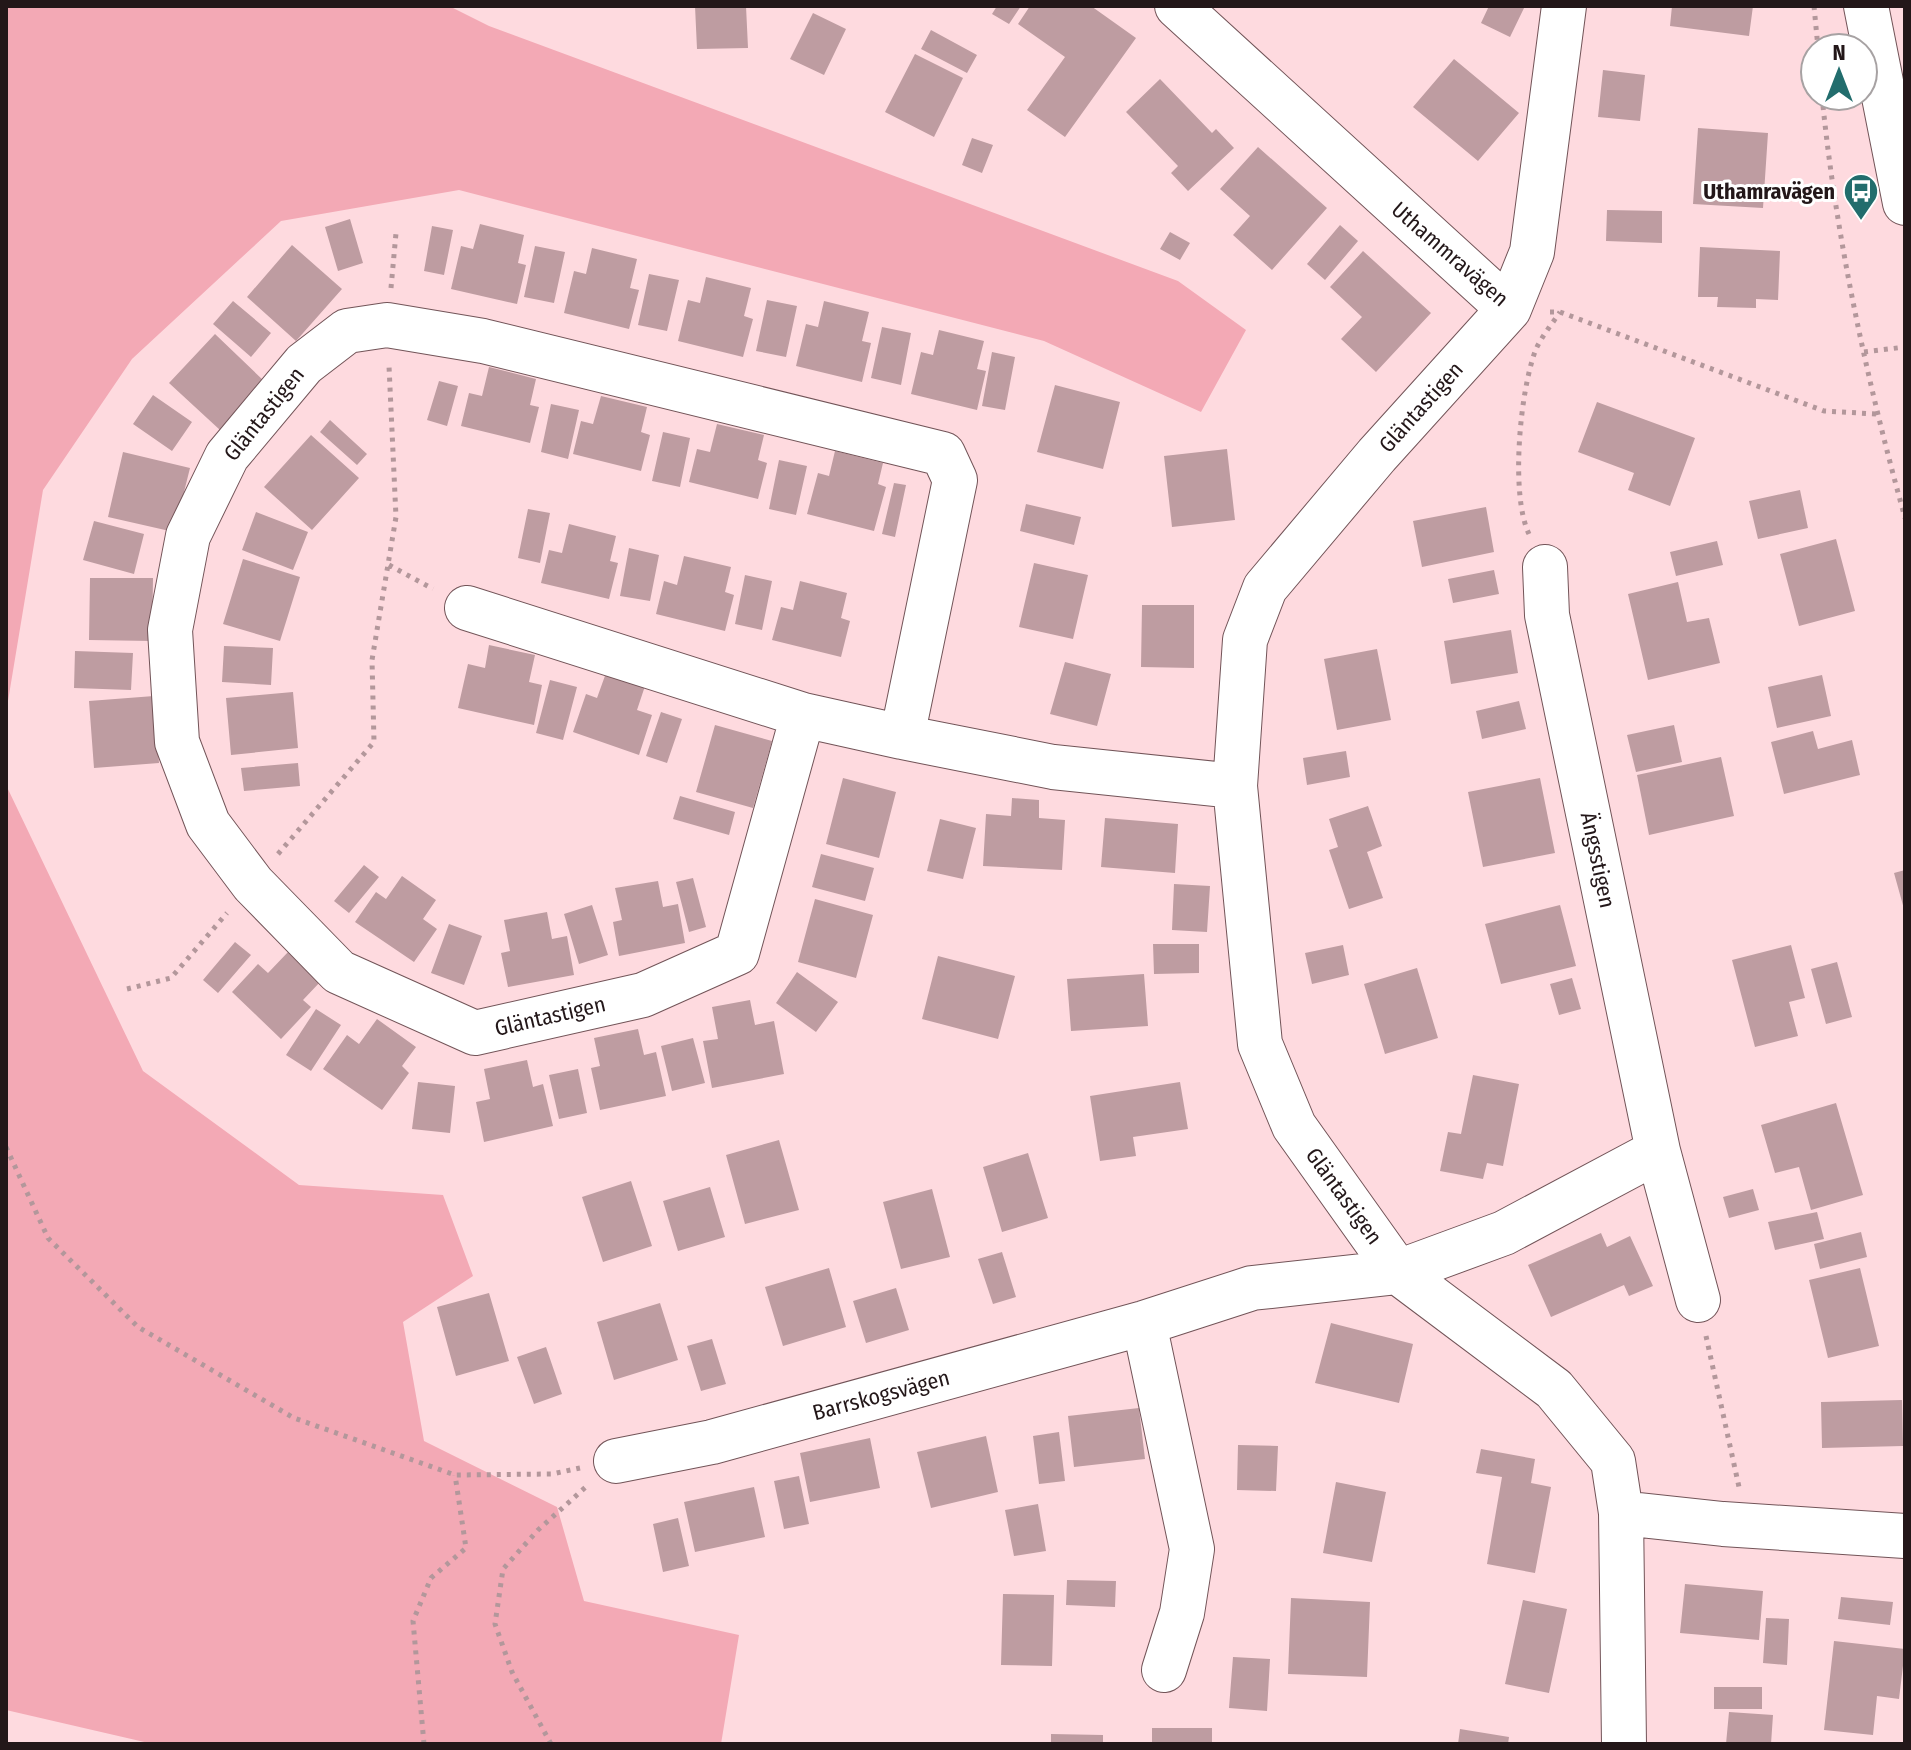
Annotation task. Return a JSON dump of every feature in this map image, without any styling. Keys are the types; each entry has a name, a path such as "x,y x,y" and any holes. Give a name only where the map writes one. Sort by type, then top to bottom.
{"street":[{"name":"Uthammravägen","path":"1177,6 1509,309"},
{"name":"Gläntastigen","path":"1564,6 1532,252 1509,309 1377,455 1265,588 1245,640 1235,786 1260,1044 1294,1126 1398,1272 1554,1389 1613,1461 1621,1513 1624,1744"},
{"path":"1866,6 1905,203"},
{"name":"Gläntastigen","path":"803,715 737,953 643,995 475,1033 339,972 253,884 208,824 177,742 170,630 188,536 227,456 304,364 347,331 387,325 483,341 943,454 955,480 902,737"},
{"name":"Ängsstigen","path":"1545,567 1547,615 1658,1151 1698,1300"},
{"path":"467,608 803,715 1053,767 1235,786"},
{"path":"1398,1272 1504,1233 1658,1151"},
{"name":"Barrskogsvägen","path":"616,1461 712,1442 1144,1323 1252,1288 1398,1272"},
{"path":"1144,1323 1192,1549 1182,1613 1164,1670"},
{"path":"1621,1513 1748,1526 1905,1536"}],"path":[{"path":"1814,6 1816,32"},
{"path":"1824,112 1829,170 1876,414 1905,518"},
{"path":"127,989 171,978 374,742 372,660 396,517 387,325 396,233"},
{"name":"Uthammravägen","path":"1509,309 1560,312 1824,411 1876,414"},
{"path":"1545,567 1523,522 1519,457 1525,386 1537,347 1560,312"},
{"path":"1864,352 1905,347"},
{"path":"389,565 467,608"},
{"path":"6,1147 48,1238 138,1327 294,1418 455,1475 552,1474 616,1461"},
{"path":"1698,1300 1748,1526"},
{"path":"551,1744 512,1672 495,1624 503,1569 538,1530 616,1461"},
{"path":"424,1744 413,1621 431,1578 466,1548 455,1475"}],"shaded area":[{"path":"6,6 449,6 489,26 1178,281 1246,330 1201,412 1044,341 459,190 281,221 132,359 43,490 6,713"},
{"path":"6,785 143,1071 299,1185 443,1195 473,1276 403,1322 424,1441 557,1507 584,1601 739,1635 721,1744 153,1744 6,1710"}],"building":[{"path":"695,6 746,6 748,48 697,49"},
{"path":"997,6 1021,6 1009,24 992,14"},
{"path":"1030,6 1091,6 1136,38 1065,137 1027,110 1065,57 1018,24"},
{"path":"1489,6 1525,6 1510,37 1481,23"},
{"path":"1672,6 1753,6 1749,36 1670,26"},
{"path":"813,13 846,29 824,75 790,59"},
{"path":"931,30 977,55 967,73 921,49"},
{"path":"915,54 963,78 934,137 885,112"},
{"path":"1454,59 1519,113 1478,161 1413,107"},
{"path":"1603,70 1645,75 1640,121 1598,117"},
{"path":"1160,79 1212,133 1216,129 1234,148 1188,191 1171,173 1178,166 1126,112"},
{"path":"1698,128 1768,133 1763,208 1693,204"},
{"path":"972,138 993,145 982,173 962,165"},
{"path":"1258,147 1327,208 1272,270 1233,235 1250,216 1220,189"},
{"path":"1607,210 1662,211 1662,243 1606,241"},
{"path":"350,219 363,263 338,271 325,227"},
{"path":"480,224 524,235 518,263 526,265 517,304 451,289 461,246 473,249"},
{"path":"1340,225 1358,241 1325,280 1307,264"},
{"path":"432,226 453,230 444,275 424,271"},
{"path":"1170,232 1190,243 1180,260 1160,249"},
{"path":"292,245 342,289 296,341 247,297"},
{"path":"535,246 565,252 554,303 524,297"},
{"path":"1700,247 1780,251 1778,300 1756,299 1756,308 1717,307 1718,297 1698,297"},
{"path":"592,248 637,259 630,288 639,290 629,329 564,313 574,271 586,274"},
{"path":"1363,251 1431,313 1376,372 1341,339 1362,317 1330,287"},
{"path":"649,274 679,280 667,331 638,325"},
{"path":"706,277 751,288 744,316 753,319 743,357 678,341 688,300 700,303"},
{"path":"767,300 797,306 786,357 756,351"},
{"path":"233,301 271,333 251,357 213,324"},
{"path":"824,301 869,312 862,341 871,343 862,382 796,366 806,324 818,327"},
{"path":"882,327 911,333 901,385 871,378"},
{"path":"939,330 984,341 977,369 986,371 977,410 911,394 921,352 933,355"},
{"path":"215,334 265,382 220,430 169,383"},
{"path":"992,352 1015,357 1005,410 982,406"},
{"path":"489,367 536,379 530,405 539,407 530,443 461,426 469,393 482,396"},
{"path":"439,381 458,386 447,426 427,420"},
{"path":"1055,385 1120,402 1103,469 1037,452"},
{"path":"153,395 192,422 172,451 133,424"},
{"path":"601,396 647,407 641,432 650,435 641,471 573,454 581,421 593,424"},
{"path":"1597,402 1695,438 1670,506 1628,490 1634,473 1578,452"},
{"path":"551,404 579,410 568,459 541,452"},
{"path":"330,420 367,454 357,465 320,432"},
{"path":"717,424 764,435 758,460 767,463 758,499 689,482 697,449 710,452"},
{"path":"663,432 690,438 680,487 652,481"},
{"path":"311,435 359,478 312,530 264,487"},
{"path":"1227,449 1235,520 1172,527 1164,456"},
{"path":"835,451 883,463 878,484 886,487 874,531 807,514 818,473 829,476"},
{"path":"123,452 190,468 174,532 108,517"},
{"path":"779,460 807,466 796,515 769,509"},
{"path":"894,483 906,485 895,537 882,534"},
{"path":"1800,490 1808,528 1758,539 1749,501"},
{"path":"1026,504 1081,517 1074,545 1020,531"},
{"path":"1486,507 1494,552 1422,567 1413,521"},
{"path":"528,509 550,513 540,563 518,558"},
{"path":"256,512 308,532 293,570 242,550"},
{"path":"94,521 144,534 134,574 83,560"},
{"path":"569,524 616,536 610,561 618,563 609,599 541,583 549,550 562,553"},
{"path":"1836,539 1855,611 1799,626 1780,554"},
{"path":"1717,541 1723,565 1676,576 1670,552"},
{"path":"629,548 659,555 650,601 620,596"},
{"path":"684,556 731,567 725,592 734,595 725,631 656,614 664,581 677,585"},
{"path":"243,559 300,577 280,641 223,624"},
{"path":"1034,563 1088,575 1073,639 1019,627"},
{"path":"1494,570 1499,594 1453,603 1448,579"},
{"path":"745,575 772,581 762,630 735,624"},
{"path":"90,578 153,578 152,641 89,640"},
{"path":"800,581 847,593 841,618 850,621 841,657 772,640 781,607 793,610"},
{"path":"1678,582 1687,622 1709,618 1720,663 1648,680 1628,594"},
{"path":"1142,605 1194,605 1194,668 1141,667"},
{"path":"1511,630 1518,673 1451,684 1444,641"},
{"path":"489,645 535,655 529,682 542,685 534,725 458,708 468,664 485,668"},
{"path":"224,646 273,648 271,685 222,682"},
{"path":"1377,649 1391,720 1337,730 1324,659"},
{"path":"75,651 133,653 131,690 74,688"},
{"path":"1065,662 1111,674 1097,726 1050,714"},
{"path":"606,673 645,686 637,710 652,715 639,755 573,732 586,694 597,698"},
{"path":"1822,675 1831,716 1777,728 1768,687"},
{"path":"550,680 577,687 563,740 536,733"},
{"path":"293,692 298,748 231,755 226,698"},
{"path":"154,696 159,763 94,768 89,701"},
{"path":"1519,701 1526,729 1482,739 1476,711"},
{"path":"661,712 682,719 667,763 646,756"},
{"path":"715,725 772,741 753,808 696,792"},
{"path":"1674,725 1682,762 1636,772 1627,735"},
{"path":"1813,731 1818,749 1852,740 1860,775 1784,794 1771,742"},
{"path":"1346,751 1350,777 1307,785 1303,758"},
{"path":"1721,757 1734,816 1649,835 1637,775"},
{"path":"298,763 300,786 244,791 241,768"},
{"path":"843,778 896,792 879,858 826,844"},
{"path":"1540,778 1555,853 1483,867 1468,792"},
{"path":"680,796 735,812 729,835 673,819"},
{"path":"1012,798 1039,800 1039,818 1065,820 1062,870 983,866 986,814 1011,816"},
{"path":"1368,806 1382,846 1367,852 1383,898 1349,909 1329,850 1338,847 1329,819"},
{"path":"1105,818 1178,824 1175,873 1101,867"},
{"path":"940,819 976,828 963,879 927,871"},
{"path":"821,854 874,868 865,901 812,887"},
{"path":"364,865 379,877 349,913 334,901"},
{"path":"1905,870 1905,909 1904,909 1894,873"},
{"path":"402,876 436,900 423,919 437,929 414,962 355,922 376,892 386,899"},
{"path":"693,878 706,927 689,932 676,882"},
{"path":"658,881 663,907 678,904 685,943 619,956 613,922 622,920 615,888"},
{"path":"1174,884 1210,886 1207,932 1172,930"},
{"path":"815,899 873,915 856,978 798,962"},
{"path":"592,905 608,955 579,964 564,914"},
{"path":"1560,905 1576,966 1501,984 1485,924"},
{"path":"547,912 552,939 567,936 574,975 508,987 501,953 510,951 504,920"},
{"path":"449,924 482,936 464,985 431,973"},
{"path":"235,942 251,955 218,993 203,980"},
{"path":"1153,944 1199,944 1199,973 1154,974"},
{"path":"1343,945 1349,975 1312,984 1305,953"},
{"path":"1791,945 1805,998 1789,1002 1798,1036 1755,1047 1732,960"},
{"path":"289,951 321,981 303,1000 311,1007 281,1039 232,992 258,964 268,973"},
{"path":"938,956 1015,976 998,1039 922,1019"},
{"path":"1837,962 1852,1017 1826,1024 1811,969"},
{"path":"1417,968 1438,1038 1385,1054 1364,984"},
{"path":"797,972 838,1002 816,1032 776,1003"},
{"path":"1144,974 1148,1026 1071,1031 1067,979"},
{"path":"1572,978 1581,1009 1559,1015 1550,984"},
{"path":"750,1000 755,1025 774,1021 784,1074 712,1088 703,1041 718,1039 712,1007"},
{"path":"316,1009 341,1025 311,1071 286,1055"},
{"path":"377,1019 416,1047 402,1066 409,1073 382,1110 323,1069 347,1035 359,1044"},
{"path":"638,1029 644,1055 656,1052 666,1096 600,1110 591,1068 600,1066 594,1038"},
{"path":"693,1038 705,1083 672,1091 661,1046"},
{"path":"527,1060 533,1087 543,1084 553,1126 484,1142 476,1102 490,1099 484,1069"},
{"path":"578,1069 587,1113 559,1119 549,1075"},
{"path":"1473,1075 1519,1084 1503,1166 1487,1163 1483,1179 1440,1171 1448,1132 1461,1134"},
{"path":"418,1082 455,1086 450,1133 412,1129"},
{"path":"1180,1082 1188,1129 1133,1137 1136,1156 1100,1161 1090,1096"},
{"path":"1836,1103 1863,1195 1811,1210 1799,1167 1775,1173 1761,1125"},
{"path":"779,1140 799,1210 745,1224 726,1155"},
{"path":"1028,1153 1048,1218 1002,1232 983,1167"},
{"path":"631,1181 652,1246 603,1262 582,1197"},
{"path":"710,1187 725,1237 678,1251 663,1201"},
{"path":"932,1189 950,1257 901,1269 883,1202"},
{"path":"1753,1189 1759,1210 1729,1218 1723,1197"},
{"path":"1817,1212 1824,1239 1775,1250 1768,1222"},
{"path":"1861,1232 1867,1257 1820,1269 1814,1244"},
{"path":"1601,1233 1607,1247 1630,1236 1653,1286 1629,1296 1624,1285 1551,1317 1528,1265"},
{"path":"1002,1252 1016,1297 993,1304 978,1259"},
{"path":"829,1268 846,1327 783,1346 765,1287"},
{"path":"1860,1268 1879,1346 1828,1358 1809,1280"},
{"path":"896,1288 909,1330 866,1343 853,1301"},
{"path":"489,1293 509,1361 456,1376 437,1307"},
{"path":"660,1303 678,1360 614,1380 597,1322"},
{"path":"1331,1323 1413,1344 1399,1403 1315,1383"},
{"path":"712,1339 726,1384 701,1391 687,1346"},
{"path":"546,1347 562,1394 534,1404 517,1357"},
{"path":"1902,1400 1903,1446 1822,1448 1821,1402"},
{"path":"1139,1408 1145,1459 1074,1467 1068,1416"},
{"path":"1059,1432 1065,1481 1039,1484 1033,1436"},
{"path":"986,1436 998,1492 931,1508 917,1452"},
{"path":"870,1438 880,1488 810,1502 800,1453"},
{"path":"1238,1445 1278,1446 1276,1491 1237,1490"},
{"path":"1481,1449 1535,1459 1531,1483 1551,1487 1535,1573 1487,1564 1502,1477 1476,1473"},
{"path":"799,1476 809,1524 784,1529 774,1481"},
{"path":"1336,1482 1386,1492 1372,1562 1323,1553"},
{"path":"754,1487 765,1537 695,1552 684,1502"},
{"path":"1038,1504 1046,1551 1014,1556 1005,1510"},
{"path":"678,1518 689,1566 663,1572 653,1524"},
{"path":"1067,1580 1116,1581 1115,1607 1066,1605"},
{"path":"1685,1584 1763,1591 1759,1640 1680,1633"},
{"path":"1003,1594 1054,1595 1052,1666 1001,1665"},
{"path":"1841,1597 1893,1602 1890,1625 1838,1619"},
{"path":"1291,1598 1370,1602 1367,1677 1288,1674"},
{"path":"1523,1600 1567,1609 1549,1693 1505,1684"},
{"path":"1766,1618 1789,1619 1787,1665 1763,1663"},
{"path":"1834,1641 1905,1649 1899,1699 1877,1696 1873,1735 1824,1730"},
{"path":"1233,1657 1270,1659 1267,1711 1229,1708"},
{"path":"1714,1687 1762,1687 1762,1709 1714,1709"},
{"path":"1729,1712 1773,1715 1771,1744 1726,1744"},
{"path":"1152,1728 1212,1728 1212,1744 1152,1744"},
{"path":"1460,1729 1509,1737 1508,1744 1458,1744"},
{"path":"1051,1734 1103,1735 1103,1744 1051,1744"}],"place":[{"name":"Uthamravägen","path":"1861,222"}]}
